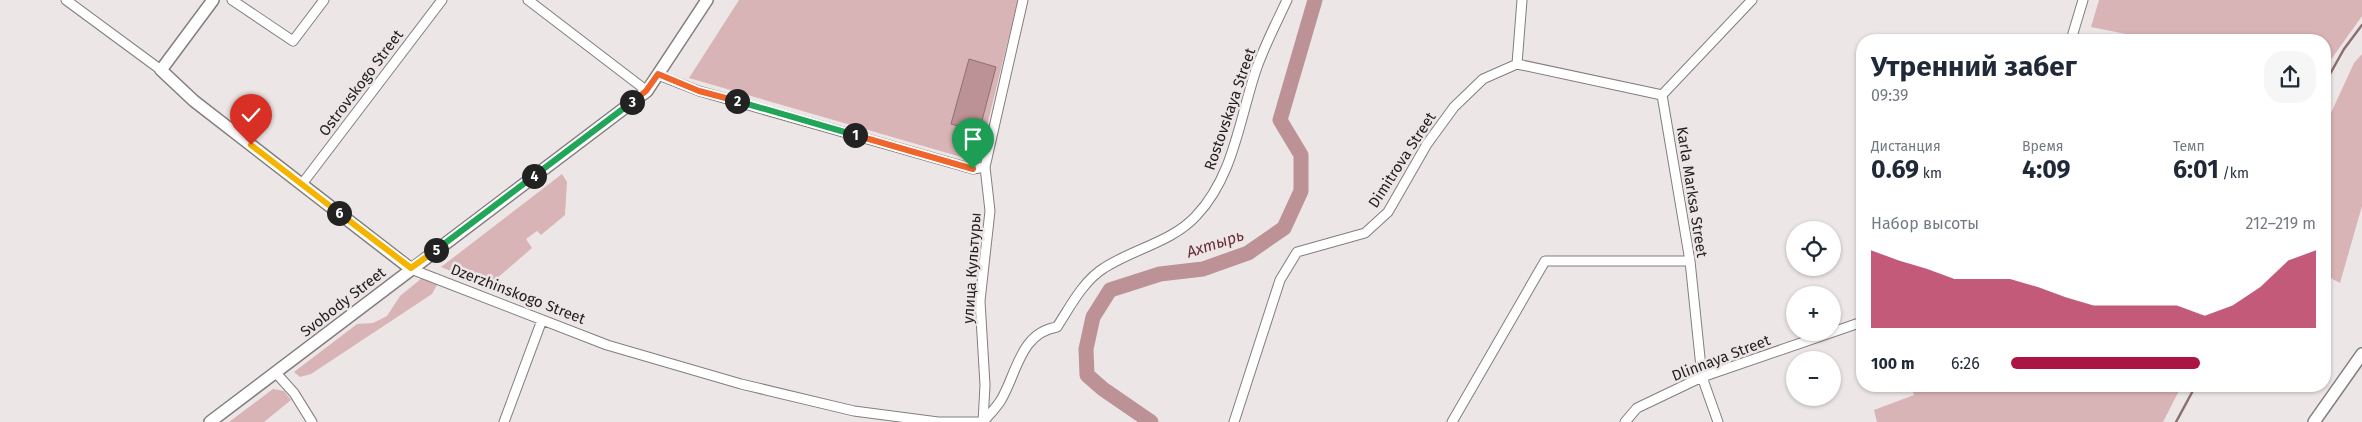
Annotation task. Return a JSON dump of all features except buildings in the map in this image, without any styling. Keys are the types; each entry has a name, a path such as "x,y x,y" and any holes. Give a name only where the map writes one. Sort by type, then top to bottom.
{"street":[{"name":"Dzerzhinskogo Street","path":"66,0 161,70 194,101 411,268 607,345 732,381 854,411 938,422 983,422"},
{"path":"161,70 213,0"},
{"path":"232,0 293,41 324,0"},
{"name":"Ostrovskogo Street","path":"302,184 442,0"},
{"path":"528,0 646,91"},
{"name":"Svobody Street","path":"210,422 646,91 706,0"},
{"name":"улица Культуры","path":"983,422 986,385 980,301 990,211 986,167 1023,0"},
{"name":"Rostovskaya Street","path":"983,422 1000,401 1027,344 1043,329 1057,327 1079,292 1103,268 1166,238 1195,217 1217,191 1237,138 1255,72 1287,0"},
{"path":"1522,0 1516,64 1662,95 1752,0"},
{"path":"2073,34 2083,0"},
{"name":"Dimitrova Street","path":"1234,422 1280,280 1297,252 1365,233 1388,212 1427,144 1454,108 1483,80 1516,64"},
{"path":"658,74 699,91 973,169 986,167"},
{"name":"Karla Marksa Street","path":"1662,95 1690,261 1702,377 1718,422"},
{"path":"1452,422 1545,261 1690,261"},
{"path":"504,422 542,320"},
{"name":"Dlinnaya Street","path":"1625,422 1637,408 1702,377 1856,324"},
{"path":"2314,422 2362,354"},
{"path":"276,373 294,393 312,422"}],"shaded area":[{"path":"739,0 1018,0 979,158 968,159 689,78"},
{"path":"2099,0 2362,0 2362,16 2331,60 2331,34 2126,34 2091,27"},
{"path":"2362,54 2362,206 2340,283 2331,278 2331,113 2354,63"},
{"path":"969,59 996,67 979,132 951,124"},
{"path":"562,174 567,182 565,215 541,235 537,231 526,239 532,248 488,286 441,267"},
{"path":"422,278 437,285 432,294 311,374 300,377 294,372 357,324 373,323 387,316 400,296"},
{"path":"273,389 284,391 291,400 264,422 229,422"},
{"path":"1913,392 2178,392 2163,422 1877,422 1874,410 1914,395"}],"waterway":[{"name":"Ахтырь","path":"1151,422 1103,389 1087,375 1086,349 1093,317 1110,290 1160,274 1203,269 1248,253 1284,228 1301,191 1301,155 1280,120 1315,0"},
{"path":"2331,72 2344,49 2362,25"},
{"path":"2176,422 2192,392"}],"route":[{"path":"251,145 411,268 646,91 658,74 699,91 973,169"}]}
